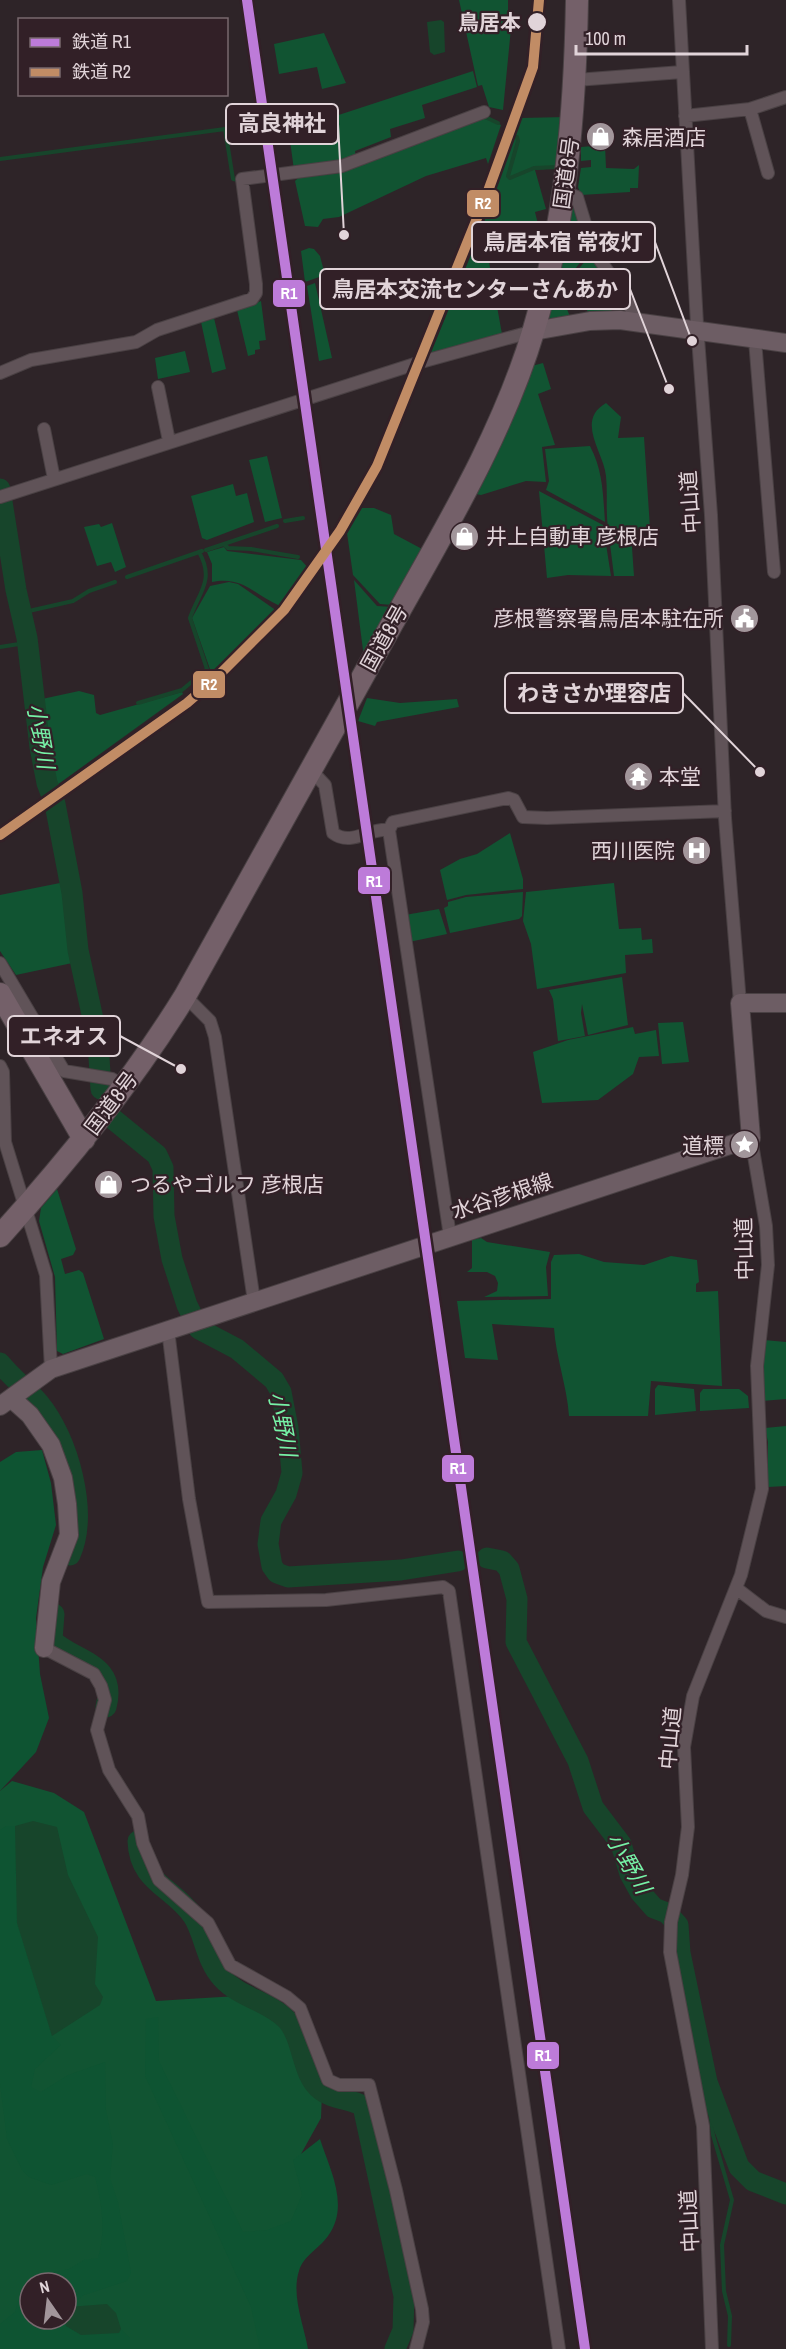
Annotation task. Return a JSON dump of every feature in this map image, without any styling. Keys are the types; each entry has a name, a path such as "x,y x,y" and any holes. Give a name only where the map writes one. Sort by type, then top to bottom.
{"highway":[{"name":"国道8号","path":"0,1236 84,1139 108,1080 159,1038 185,996 471,482 534,331 565,192 576,80 577,0"},
{"path":"0,994 84,1139"}],"main road":[{"path":"534,331 597,320 638,322 698,333 786,343"},
{"path":"751,1138 740,1002 786,1004"},
{"name":"水谷彦根線","path":"15,1396 51,1369 751,1138"},
{"path":"15,1396 51,1445 63,1478 68,1512 69,1535 51,1582 44,1648"}],"street":[{"name":"中山道","path":"679,0 711,515 725,811 740,1002"},
{"path":"576,80 682,72"},
{"path":"685,116 750,110 786,97"},
{"path":"750,110 768,172"},
{"path":"0,373 31,360 136,342 157,330 252,298 256,293 256,284 242,179 342,166 484,112"},
{"path":"565,192 577,197 593,250 622,292 638,322"},
{"path":"2,496 421,362 534,331"},
{"path":"755,340 774,572"},
{"path":"158,387 169,441"},
{"path":"44,429 54,479"},
{"path":"311,770 325,785 333,832 338,837 389,830"},
{"path":"450,1236 389,830 393,822 508,798 514,800 524,817 725,811"},
{"path":"0,963 64,1071 108,1080"},
{"path":"185,996 210,1021 215,1037 254,1301"},
{"path":"0,1066 3,1072 5,1142 45,1275 51,1369"},
{"name":"中山道","path":"712,2349 704,2126 670,1952 672,1918 684,1863 688,1827 684,1747 693,1696 736,1588 762,1489 756,1365 768,1265 766,1226 751,1138"},
{"path":"168,1330 189,1499 208,1602 326,1600 443,1587 449,1591 559,2349"},
{"path":"736,1588 766,1611 786,1617"},
{"path":"44,1648 94,1674 101,1686 105,1700 96,1730 109,1770 138,1816 144,1843 159,1880 208,1923 230,1965 287,1997 300,2008 328,2080 339,2085 369,2085 396,2190 422,2309 423,2322 416,2349"}],"shaded area":[{"path":"459,0 508,0 508,18 512,18 503,110 489,107 482,85 478,86"},
{"path":"441,20 444,22 445,52 434,55 430,52 427,22"},
{"path":"324,33 346,83 322,89 317,67 279,74 274,44"},
{"path":"473,71 477,87 422,105 425,118 390,129 391,137 355,151 356,158 294,170 288,126 301,120 305,126"},
{"path":"483,117 501,125 488,164 486,158 426,176 339,217 323,219 318,227 305,226 295,181 298,178 340,173"},
{"path":"566,117 559,168 535,170 546,209 535,212 538,224 499,238 496,226 483,229 502,334 430,355 482,228 521,118"},
{"path":"605,145 606,168 634,169 639,165 638,188 630,188 630,192 581,195 578,187 581,168 591,167 591,160 581,161 581,147"},
{"path":"574,199 590,250 560,291 592,253 609,276 597,283 614,315 589,315 577,285 560,292 571,319 555,321 547,317"},
{"path":"314,249 320,256 325,275 305,282 301,251"},
{"path":"315,283 332,358 319,361 307,286"},
{"path":"261,301 266,340 259,341 260,349 248,356 237,310"},
{"path":"214,318 226,369 212,373 201,322"},
{"path":"185,351 190,372 158,379 155,358"},
{"path":"543,363 551,389 538,394 555,445 542,447 546,482 526,481 481,495 476,494 528,367"},
{"path":"606,403 621,417 618,438 644,437 650,528 609,533 606,476 592,428 597,410"},
{"path":"590,446 600,474 605,522 546,490 549,481 545,449"},
{"path":"267,456 282,518 265,522 249,460"},
{"path":"233,484 236,496 247,493 254,522 207,540 202,538 191,496"},
{"path":"539,491 603,525 611,576 568,575 547,578"},
{"path":"362,508 374,508 391,515 394,534 424,550 393,605 380,604 353,575 347,533"},
{"path":"112,523 126,567 115,572 111,562 97,566 84,527 99,524 101,527"},
{"path":"631,533 634,576 614,576 609,536"},
{"path":"224,547 227,551 301,560 310,570 280,606 240,584 212,582 212,564 207,552"},
{"path":"354,580 377,606 392,607 364,658"},
{"path":"229,582 238,584 277,611 251,638 211,672 192,618 210,586"},
{"path":"79,691 94,695 96,713 100,715 182,692 183,694 57,785 48,751 42,699"},
{"path":"367,698 400,703 457,699 459,707 377,722 375,726 358,721"},
{"path":"510,833 523,879 523,889 466,895 447,900 440,870 460,859 477,854"},
{"path":"65,882 77,962 16,975 0,951 0,895"},
{"path":"614,883 619,929 641,928 642,940 652,939 653,953 625,955 626,973 537,989 531,944 523,921 526,892"},
{"path":"523,892 522,916 519,919 450,933 444,908 448,906 448,902 466,897"},
{"path":"439,909 447,934 409,942 405,915"},
{"path":"622,977 628,1025 588,1035 582,1004 581,1013 585,1036 558,1041 553,999 549,990"},
{"path":"683,1022 689,1062 662,1064 658,1023"},
{"path":"633,1027 635,1034 656,1030 659,1056 639,1057 633,1074 598,1100 542,1103 533,1052 568,1040"},
{"path":"57,1189 76,1249 73,1255 61,1259 65,1274 79,1270 83,1273 104,1339 63,1354 57,1351 55,1277 39,1221 41,1208"},
{"path":"481,1238 487,1242 550,1252 546,1267 548,1296 484,1297 497,1291 498,1283 495,1276 487,1272 467,1272 472,1268 472,1240"},
{"path":"579,1254 604,1262 644,1265 671,1256 697,1260 699,1282 696,1284 696,1292 718,1291 722,1386 651,1381 648,1416 569,1416 554,1328 492,1324 498,1360 465,1358 457,1301 551,1299 551,1262 554,1255"},
{"path":"764,1340 786,1342 786,1399 761,1401"},
{"path":"658,1385 694,1389 696,1411 655,1415 655,1389"},
{"path":"703,1389 739,1389 748,1396 749,1408 700,1411 700,1393"},
{"path":"786,1426 786,1486 768,1487 768,1442 765,1428"},
{"path":"42,1450 51,1483 56,1525 43,1567 36,1618 40,1674 49,1718 36,1752 0,1791 0,1462 16,1452"},
{"path":"12,1781 54,1793 84,1812 156,2001 237,1996 290,2019 322,2091 321,2118 301,2154 307,2210 275,2349 0,2349 0,1791"},
{"path":"33,1821 57,1827 68,1875 98,1937 95,1984 103,1997 100,2005 52,2036 17,1923 15,1826"},
{"path":"6,1826 15,1826 17,1923 52,2036 61,2045 35,2069 31,2087 41,2092 68,2075 105,2062 106,2110 113,2144 110,2178 118,2202 131,2273 127,2281 84,2295 78,2300 78,2271 60,2271 69,2269 84,2260 98,2258 102,2228 100,2197 95,2177 87,2174 51,2185 29,2177 22,2170 7,2139 0,2084 0,1830"},
{"path":"158,2017 159,2061 243,2232 267,2230 291,2221 302,2195 293,2160 320,2139 333,2175 338,2200 334,2224 328,2236 301,2266 297,2280 297,2300 308,2349 260,2349 251,2307 145,2076 146,2019"},
{"path":"18,2302 18,2331 78,2331 78,2327 119,2332 121,2329 130,2338 130,2349 0,2349 0,2324 15,2312"},
{"path":"107,2304 116,2313 121,2329 119,2333 81,2335 74,2331 78,2331 78,2306"}],"waterway":[{"path":"483,116 498,123"},
{"path":"0,159 225,129 233,179 238,180"},
{"path":"517,137 518,141 508,176 510,178 534,168 558,167"},
{"name":"小野川","path":"0,489 16,590 27,638 40,747 47,783 55,804 72,893 78,950 98,1042 101,1089"},
{"path":"285,521 303,518"},
{"path":"206,550 277,526"},
{"path":"224,544 228,548 251,549 298,557"},
{"path":"127,577 202,551"},
{"path":"138,703 182,690 207,669 190,618 206,578 204,562 199,552"},
{"path":"20,613 73,601 89,591 115,582"},
{"path":"0,647 19,644"},
{"name":"小野川","path":"113,1119 157,1155 163,1168 164,1216 172,1259 187,1305 199,1329 237,1349 274,1380 281,1392 288,1428 292,1473 286,1494 271,1521 268,1544 272,1566 277,1573 288,1577 401,1570 458,1561"},
{"path":"0,1363 39,1403 59,1435 67,1455 76,1497 77,1518 70,1555"},
{"name":"小野川","path":"487,1558 502,1561 509,1569 517,1599 516,1642 578,1761 593,1807 621,1844 630,1874 640,1892 654,1908 667,1913 678,1925 680,1953 707,2082 739,2167 753,2181 786,2194"},
{"path":"54,1614 52,1640 100,1672 106,1681 108,1692 106,1707"},
{"path":"138,1841 144,1866 158,1883 193,1916 212,1964 222,1978 229,1985 272,2008 287,2020 297,2037 310,2075 321,2090 363,2106 404,2296 403,2330 395,2349"},
{"path":"707,2082 713,2135 732,2200 722,2245 724,2291 730,2316 729,2345"}],"rail line":[{"name":"R1","path":"247,0 585,2349"},
{"name":"R2","path":"0,835 187,703 217,677 284,610 340,531 377,466 488,191 533,67 539,0"}],"place":[{"name":"鳥居本","path":"537,22"},
{"name":"森居酒店","path":"601,137"},
{"name":"高良神社","path":"344,235"},
{"name":"鳥居本宿 常夜灯","path":"692,341"},
{"name":"鳥居本交流センターさんあか","path":"669,389"},
{"name":"井上自動車 彦根店","path":"465,536"},
{"name":"彦根警察署鳥居本駐在所","path":"745,618"},
{"name":"わきさか理容店","path":"760,772"},
{"name":"本堂","path":"638,776"},
{"name":"西川医院","path":"696,850"},
{"name":"エネオス","path":"181,1069"},
{"name":"道標","path":"745,1145"},
{"name":"つるやゴルフ 彦根店","path":"109,1184"}]}
